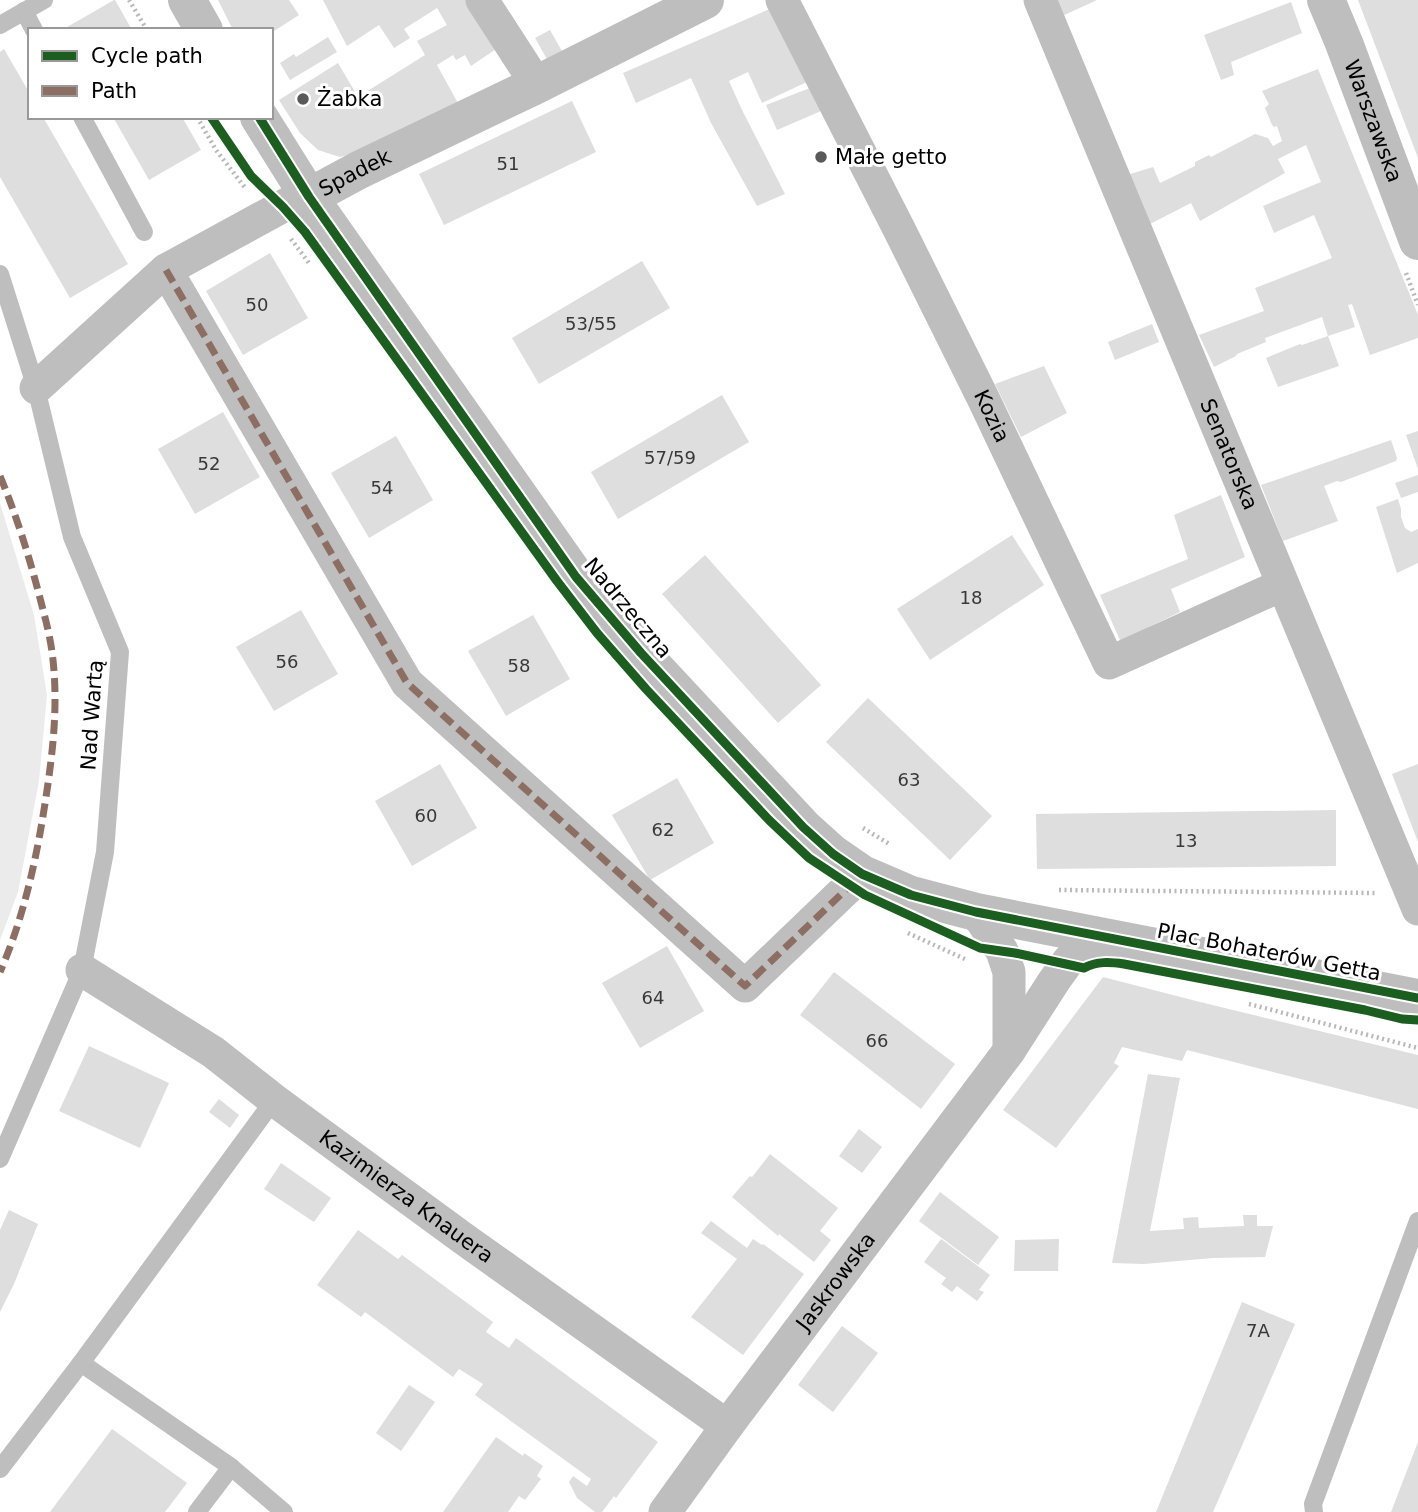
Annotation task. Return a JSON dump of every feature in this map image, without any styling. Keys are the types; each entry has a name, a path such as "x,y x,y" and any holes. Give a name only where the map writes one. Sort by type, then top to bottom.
{"street":[{"path":"187,0 203,28"},
{"path":"482,0 526,68 534,86"},
{"name":"Spadek","path":"36,388 166,270 288,205 705,0"},
{"name":"Kozia","path":"782,0 983,398 1109,663 1282,585"},
{"name":"Senatorska","path":"1040,0 1415,901"},
{"name":"Warszawska","path":"1326,0 1418,241"},
{"name":"Nadrzeczna","path":"260,119 309,197 576,577 641,653 803,827 833,854 862,874 911,895 976,912 1113,940"},
{"path":"166,270 407,683 744,986 862,874"},
{"path":"976,912 1002,951 1009,972 1009,1051"},
{"name":"Plac Bohaterów Getta","path":"1113,940 1418,998"},
{"name":"Jaskrowska","path":"665,1512 1009,1051 1069,960 1086,949 1113,940"},
{"name":"Kazimierza Knauera","path":"82,970 213,1052 475,1247 727,1426"}],"lane":[{"path":"0,25 44,0"},
{"path":"24,11 33,28"},
{"path":"83,119 144,232"},
{"name":"Nad Wartą","path":"0,274 36,388 72,537 120,652 105,852 82,970 0,1159"},
{"path":"0,1469 274,1100"},
{"path":"1314,1512 1313,1504 1418,1221"},
{"path":"80,1363 231,1467 284,1512"},
{"path":"197,1512 231,1467"}],"path":[{"path":"129,0 145,28"},
{"path":"859,826 894,847"},
{"path":"1058,890 1415,901"},
{"path":"1247,1003 1418,1048"}],"shaded area":[{"path":"0,503 34,615 47,695 39,781 18,892 0,940"}],"building":[{"path":"114,0 131,28 65,28"},
{"path":"218,0 289,0 299,15 273,32 273,28 232,28"},
{"path":"323,0 466,0 496,49 471,66 465,55 456,60 453,55 437,65 459,105 340,157 318,150 300,133 279,100 338,63 358,97 425,55 417,41 447,25 437,8 404,29 410,38 394,48 379,25 347,46"},
{"path":"1053,0 1097,0 1060,17"},
{"path":"1358,0 1418,0 1418,158 1374,42"},
{"path":"1291,2 1302,33 1231,62 1234,75 1221,80 1204,35"},
{"path":"772,8 809,81 762,103 748,72 729,81 785,194 757,206 711,123 691,78 636,103 623,73"},
{"path":"550,30 563,53 548,61 535,38"},
{"path":"328,37 337,52 290,80 280,63 294,54 296,57"},
{"path":"4,49 28,91 28,119 44,119 128,264 70,298 0,177 0,52"},
{"path":"1318,69 1418,315 1418,338 1370,355 1352,304 1348,305 1355,327 1328,336 1322,317 1265,338 1266,342 1214,367 1199,335 1264,311 1255,288 1332,258 1314,215 1274,233 1263,206 1321,182 1306,145 1278,159 1285,173 1200,221 1191,203 1150,224 1127,175 1153,167 1160,183 1195,166 1195,162 1209,155 1211,157 1255,134 1268,138 1273,146 1282,141 1277,126 1272,125 1265,108 1269,104 1262,91"},
{"path":"810,88 821,111 777,130 766,105"},
{"path":"572,101 596,152 444,225 419,174"},
{"path":"114,119 183,119 201,150 149,180"},
{"path":"270,253 308,318 243,355 206,291"},
{"path":"642,261 670,308 539,384 512,338"},
{"path":"1152,324 1159,342 1115,360 1108,342"},
{"path":"1328,336 1339,366 1278,387 1266,358"},
{"path":"1044,366 1067,413 1021,437 995,384"},
{"path":"722,395 749,442 618,519 591,472"},
{"path":"223,412 260,477 195,514 158,449"},
{"path":"1418,431 1418,469 1406,435"},
{"path":"396,436 433,500 369,538 331,473"},
{"path":"1391,440 1396,461 1324,486 1338,521 1283,541 1261,485"},
{"path":"1418,475 1418,492 1401,498 1395,483"},
{"path":"1221,495 1245,557 1171,589 1180,612 1151,626 1123,647 1100,595 1188,559 1174,515"},
{"path":"1398,499 1405,528 1411,532 1418,529 1418,563 1397,573 1376,507"},
{"path":"1012,535 1044,585 930,660 897,609"},
{"path":"705,555 821,685 778,723 662,594"},
{"path":"301,610 338,674 274,711 236,647"},
{"path":"533,615 570,679 506,716 468,651"},
{"path":"868,698 992,816 950,860 826,742"},
{"path":"440,764 477,828 412,866 375,801"},
{"path":"1418,764 1418,842 1392,774"},
{"path":"677,778 714,843 650,880 612,815"},
{"path":"1336,810 1336,866 1037,869 1036,814"},
{"path":"667,946 704,1011 640,1048 602,983"},
{"path":"834,972 955,1064 921,1109 800,1015"},
{"path":"1103,977 1418,1055 1418,1109 1187,1050 1182,1061 1122,1047 1114,1063 1119,1066 1056,1148 1003,1110"},
{"path":"89,1046 169,1083 140,1148 59,1111"},
{"path":"1148,1074 1180,1078 1150,1231 1184,1229 1183,1218 1198,1217 1199,1228 1244,1226 1243,1215 1257,1215 1257,1226 1273,1226 1265,1257 1144,1264 1112,1263"},
{"path":"219,1099 239,1115 230,1128 209,1112"},
{"path":"859,1129 882,1147 862,1173 839,1156"},
{"path":"770,1154 838,1208 820,1231 831,1240 814,1262 732,1197"},
{"path":"281,1163 331,1198 314,1222 264,1189"},
{"path":"940,1192 999,1237 978,1265 919,1221"},
{"path":"9,1210 38,1224 0,1312 0,1230"},
{"path":"711,1221 747,1248 753,1239 763,1244 804,1274 743,1355 691,1317 737,1259 701,1233"},
{"path":"358,1230 398,1259 402,1255 493,1322 486,1332 509,1348 516,1338 658,1442 616,1498 614,1496 602,1512 595,1512 577,1498 569,1482 573,1476 587,1486 591,1479 475,1395 483,1384 459,1369 453,1377 365,1312 361,1317 317,1285"},
{"path":"941,1239 990,1275 979,1290 984,1292 977,1301 957,1286 952,1292 941,1284 946,1278 924,1262"},
{"path":"1059,1239 1058,1271 1014,1271 1015,1240"},
{"path":"1242,1302 1295,1324 1213,1512 1156,1512"},
{"path":"842,1326 878,1353 833,1412 798,1385"},
{"path":"409,1385 435,1402 401,1451 376,1433"},
{"path":"112,1429 187,1483 165,1512 50,1512"},
{"path":"496,1437 543,1466 537,1476 541,1479 525,1500 519,1496 508,1512 443,1512"},
{"path":"1418,1442 1418,1512 1391,1512"}],"marked path":[{"path":"166,270 407,683 745,986 855,881"},
{"path":"0,476 23,538 45,616 52,653 55,694 51,763 38,842 23,908 0,972"}],"cycle path":[{"path":"212,119 251,176 305,232 597,633 769,820 809,858 865,895 980,948 1084,968 1094,964 1124,964 1418,1020"},
{"path":"260,119 309,197 576,577 641,653 803,827 833,854 862,874 911,895 976,912 1418,998"}],"place":[{"name":"Żabka","path":"303,99"},
{"name":"Małe getto","path":"821,157"}]}
